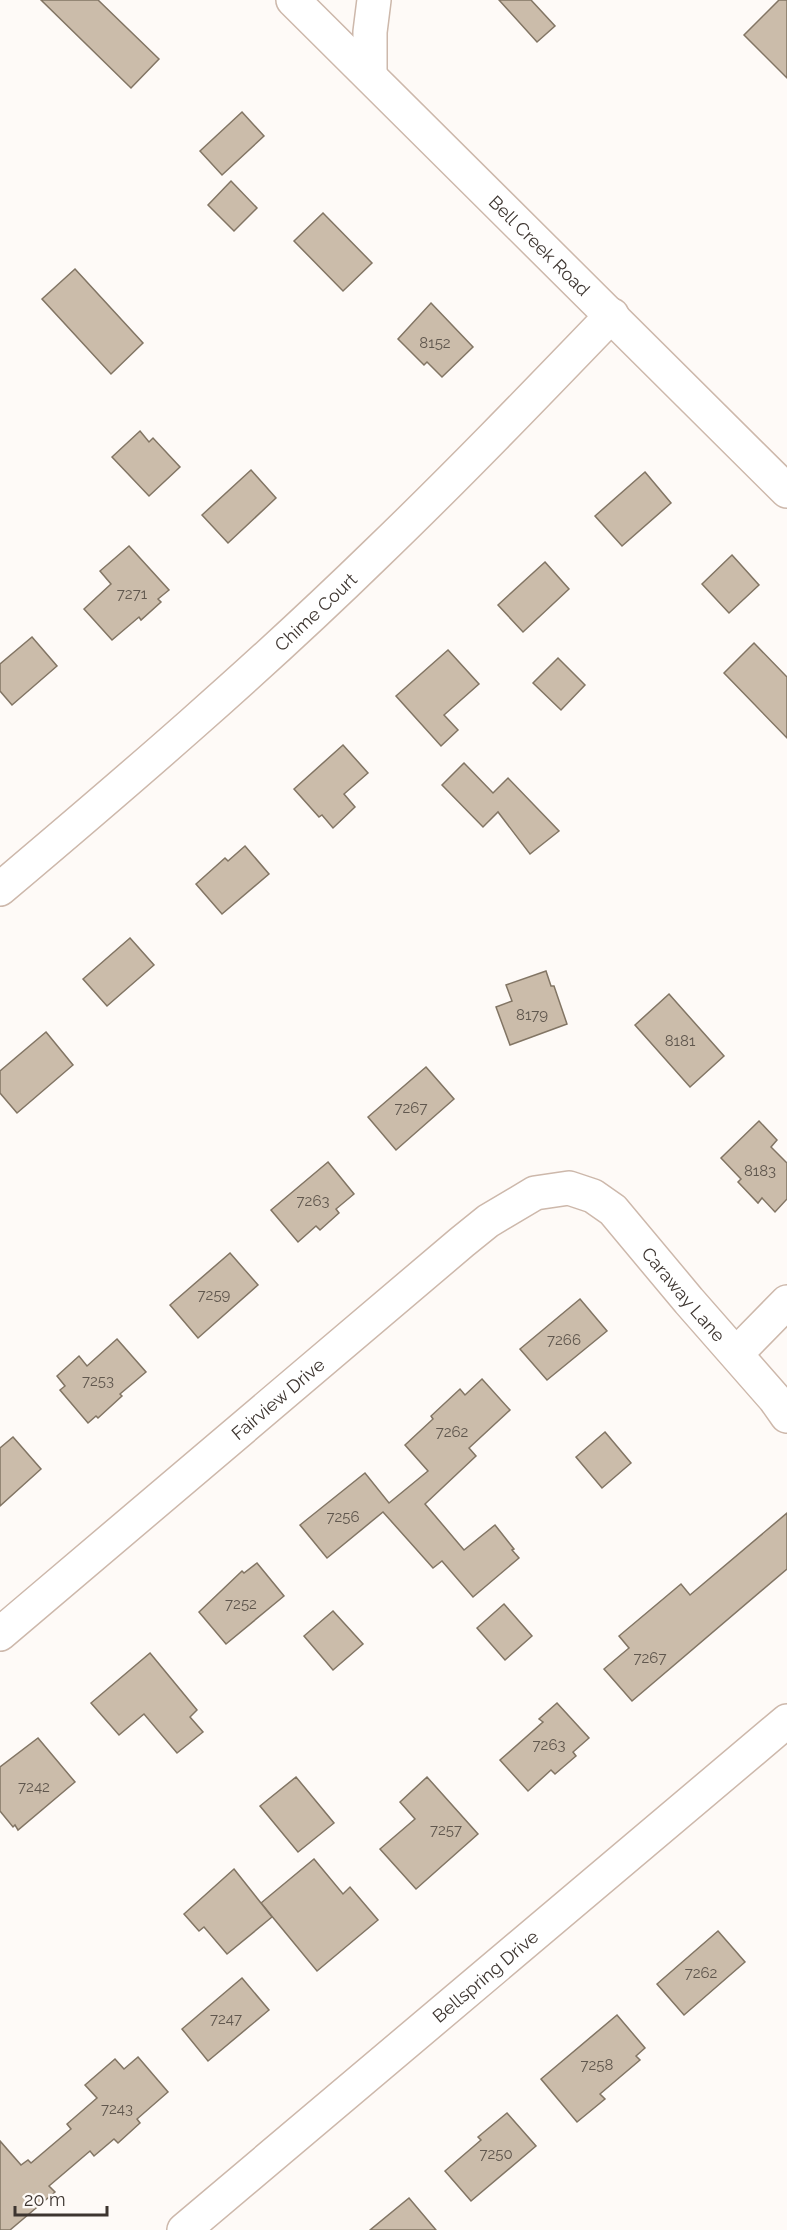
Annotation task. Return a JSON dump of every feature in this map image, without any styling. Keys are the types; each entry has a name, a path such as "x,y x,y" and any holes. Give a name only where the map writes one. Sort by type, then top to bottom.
{"street":[{"name":"Bell Creek Road","path":"293,0 787,491"},
{"path":"370,76 370,32 374,0"},
{"name":"Chime Court","path":"0,889 238,683 375,556 495,437 612,315"},
{"name":"Caraway Lane","path":"569,1188 593,1196 613,1210 735,1354 783,1400"},
{"name":"Fairview Drive","path":"0,1634 488,1221 535,1193 569,1188"},
{"path":"735,1354 787,1302"},
{"name":"Bellspring Drive","path":"184,2230 787,1721"}],"building":[{"path":"41,0 98,0 159,59 131,88"},
{"path":"499,0 531,0 555,26 537,42"},
{"path":"779,0 787,0 787,78 744,35"},
{"path":"242,112 264,136 222,175 200,151"},
{"path":"231,181 257,208 234,231 208,205"},
{"path":"323,213 372,263 343,291 294,241"},
{"path":"75,269 143,343 111,374 42,299"},
{"path":"431,303 473,347 442,377 427,362 424,365 398,339"},
{"path":"140,431 149,442 153,438 180,467 149,496 112,457"},
{"path":"251,470 276,498 228,543 202,515"},
{"path":"645,472 671,503 622,546 595,516"},
{"path":"129,546 169,590 158,599 161,602 141,620 139,617 112,640 84,609 111,584 100,571"},
{"path":"732,555 759,585 729,613 702,584"},
{"path":"545,562 569,589 523,632 498,605"},
{"path":"32,637 57,666 12,705 0,691 0,664"},
{"path":"754,643 787,677 787,738 724,673"},
{"path":"448,650 479,684 444,715 458,730 441,746 396,696"},
{"path":"558,658 585,685 561,710 533,683"},
{"path":"343,745 368,773 344,794 355,807 333,828 322,815 319,817 294,789"},
{"path":"464,763 493,793 508,778 559,831 530,854 498,812 483,827 442,785"},
{"path":"245,846 269,874 222,914 196,884 225,858 228,861"},
{"path":"130,938 154,965 107,1006 83,979"},
{"path":"546,971 551,986 554,986 567,1024 510,1045 496,1007 512,1001 506,985"},
{"path":"669,994 724,1056 690,1087 635,1025"},
{"path":"46,1032 73,1065 17,1113 0,1093 0,1071"},
{"path":"426,1067 454,1099 396,1150 368,1117"},
{"path":"759,1121 777,1140 771,1147 787,1163 787,1199 775,1212 762,1198 758,1203 738,1182 741,1179 721,1158"},
{"path":"328,1162 354,1194 336,1209 339,1213 320,1230 316,1226 298,1242 271,1210"},
{"path":"230,1253 258,1285 198,1338 170,1305"},
{"path":"580,1299 607,1331 547,1380 520,1349"},
{"path":"117,1339 146,1372 120,1394 122,1396 98,1418 96,1416 88,1423 60,1390 65,1386 57,1376 79,1356 87,1366"},
{"path":"482,1379 510,1410 469,1448 476,1456 425,1504 464,1550 495,1525 519,1558 473,1597 442,1561 433,1568 383,1512 327,1558 300,1525 365,1473 389,1503 428,1471 405,1445 460,1389 465,1395"},
{"path":"605,1432 631,1463 602,1488 576,1457"},
{"path":"13,1437 41,1469 0,1506 0,1448"},
{"path":"787,1513 787,1569 632,1701 604,1669 629,1648 619,1636 681,1584 690,1595"},
{"path":"257,1563 284,1596 226,1644 199,1612 242,1571 244,1573"},
{"path":"504,1604 532,1636 505,1660 477,1628"},
{"path":"333,1611 363,1644 333,1670 304,1636"},
{"path":"150,1653 197,1710 190,1717 203,1732 177,1753 144,1714 119,1735 91,1703"},
{"path":"557,1703 589,1738 573,1752 576,1756 555,1774 551,1770 528,1791 500,1760 543,1722 539,1719"},
{"path":"38,1738 75,1782 18,1830 0,1811 0,1767"},
{"path":"296,1777 334,1823 298,1852 260,1806"},
{"path":"427,1777 478,1834 416,1889 380,1849 415,1819 400,1802"},
{"path":"314,1859 343,1894 350,1887 378,1920 317,1971 261,1903"},
{"path":"234,1869 272,1917 227,1954 204,1927 199,1931 184,1914"},
{"path":"718,1931 745,1962 684,2015 657,1984"},
{"path":"242,1978 269,2010 208,2061 182,2029"},
{"path":"617,2015 645,2048 636,2056 640,2060 600,2094 605,2099 577,2122 541,2079"},
{"path":"138,2057 168,2092 137,2119 140,2123 118,2143 114,2139 94,2156 90,2151 49,2186 55,2192 10,2230 0,2230 0,2141 21,2165 28,2160 31,2163 71,2129 67,2124 97,2098 85,2085 115,2059 124,2069"},
{"path":"507,2113 536,2146 471,2201 445,2171 481,2140 478,2137"},
{"path":"409,2198 436,2230 370,2230"}]}
